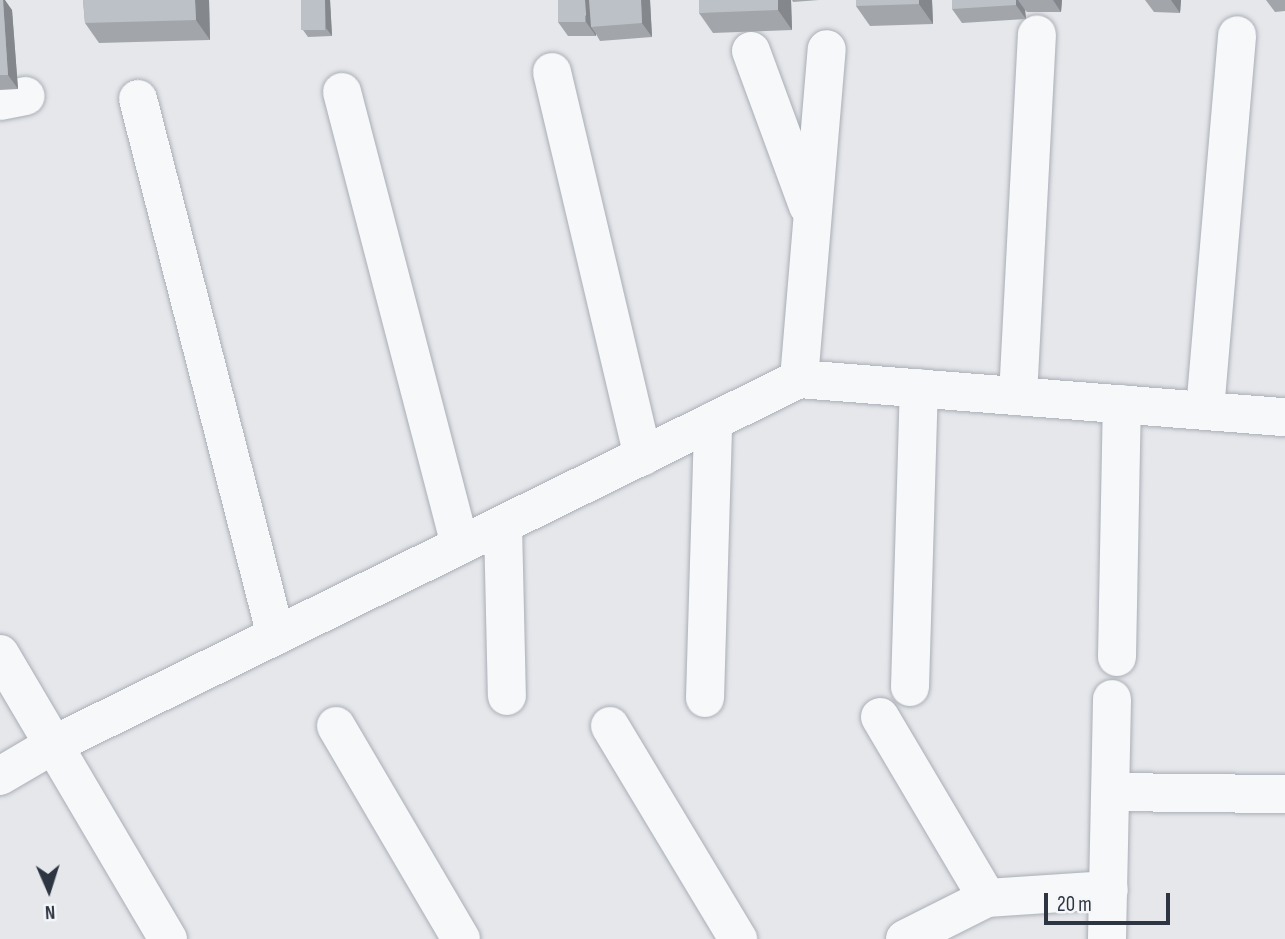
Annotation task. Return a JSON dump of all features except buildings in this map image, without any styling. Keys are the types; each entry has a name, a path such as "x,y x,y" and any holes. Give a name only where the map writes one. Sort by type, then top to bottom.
{"street":[{"path":"1018,396 1037,34"},
{"path":"1205,410 1237,35"},
{"path":"799,379 827,49"},
{"path":"751,51 813,218"},
{"path":"552,72 643,456"},
{"path":"342,92 460,545"},
{"path":"138,99 276,636"},
{"path":"0,776 51,746 799,379 1285,417"},
{"path":"910,687 919,388"},
{"path":"1117,657 1122,404"},
{"path":"705,698 713,421"},
{"path":"503,525 507,696"},
{"path":"0,654 51,746 168,939"},
{"path":"1107,939 1112,699"},
{"path":"880,717 987,898"},
{"path":"337,726 461,939"},
{"path":"610,726 738,939"},
{"path":"1112,792 1285,794"},
{"path":"905,939 987,898 1109,890"}]}
